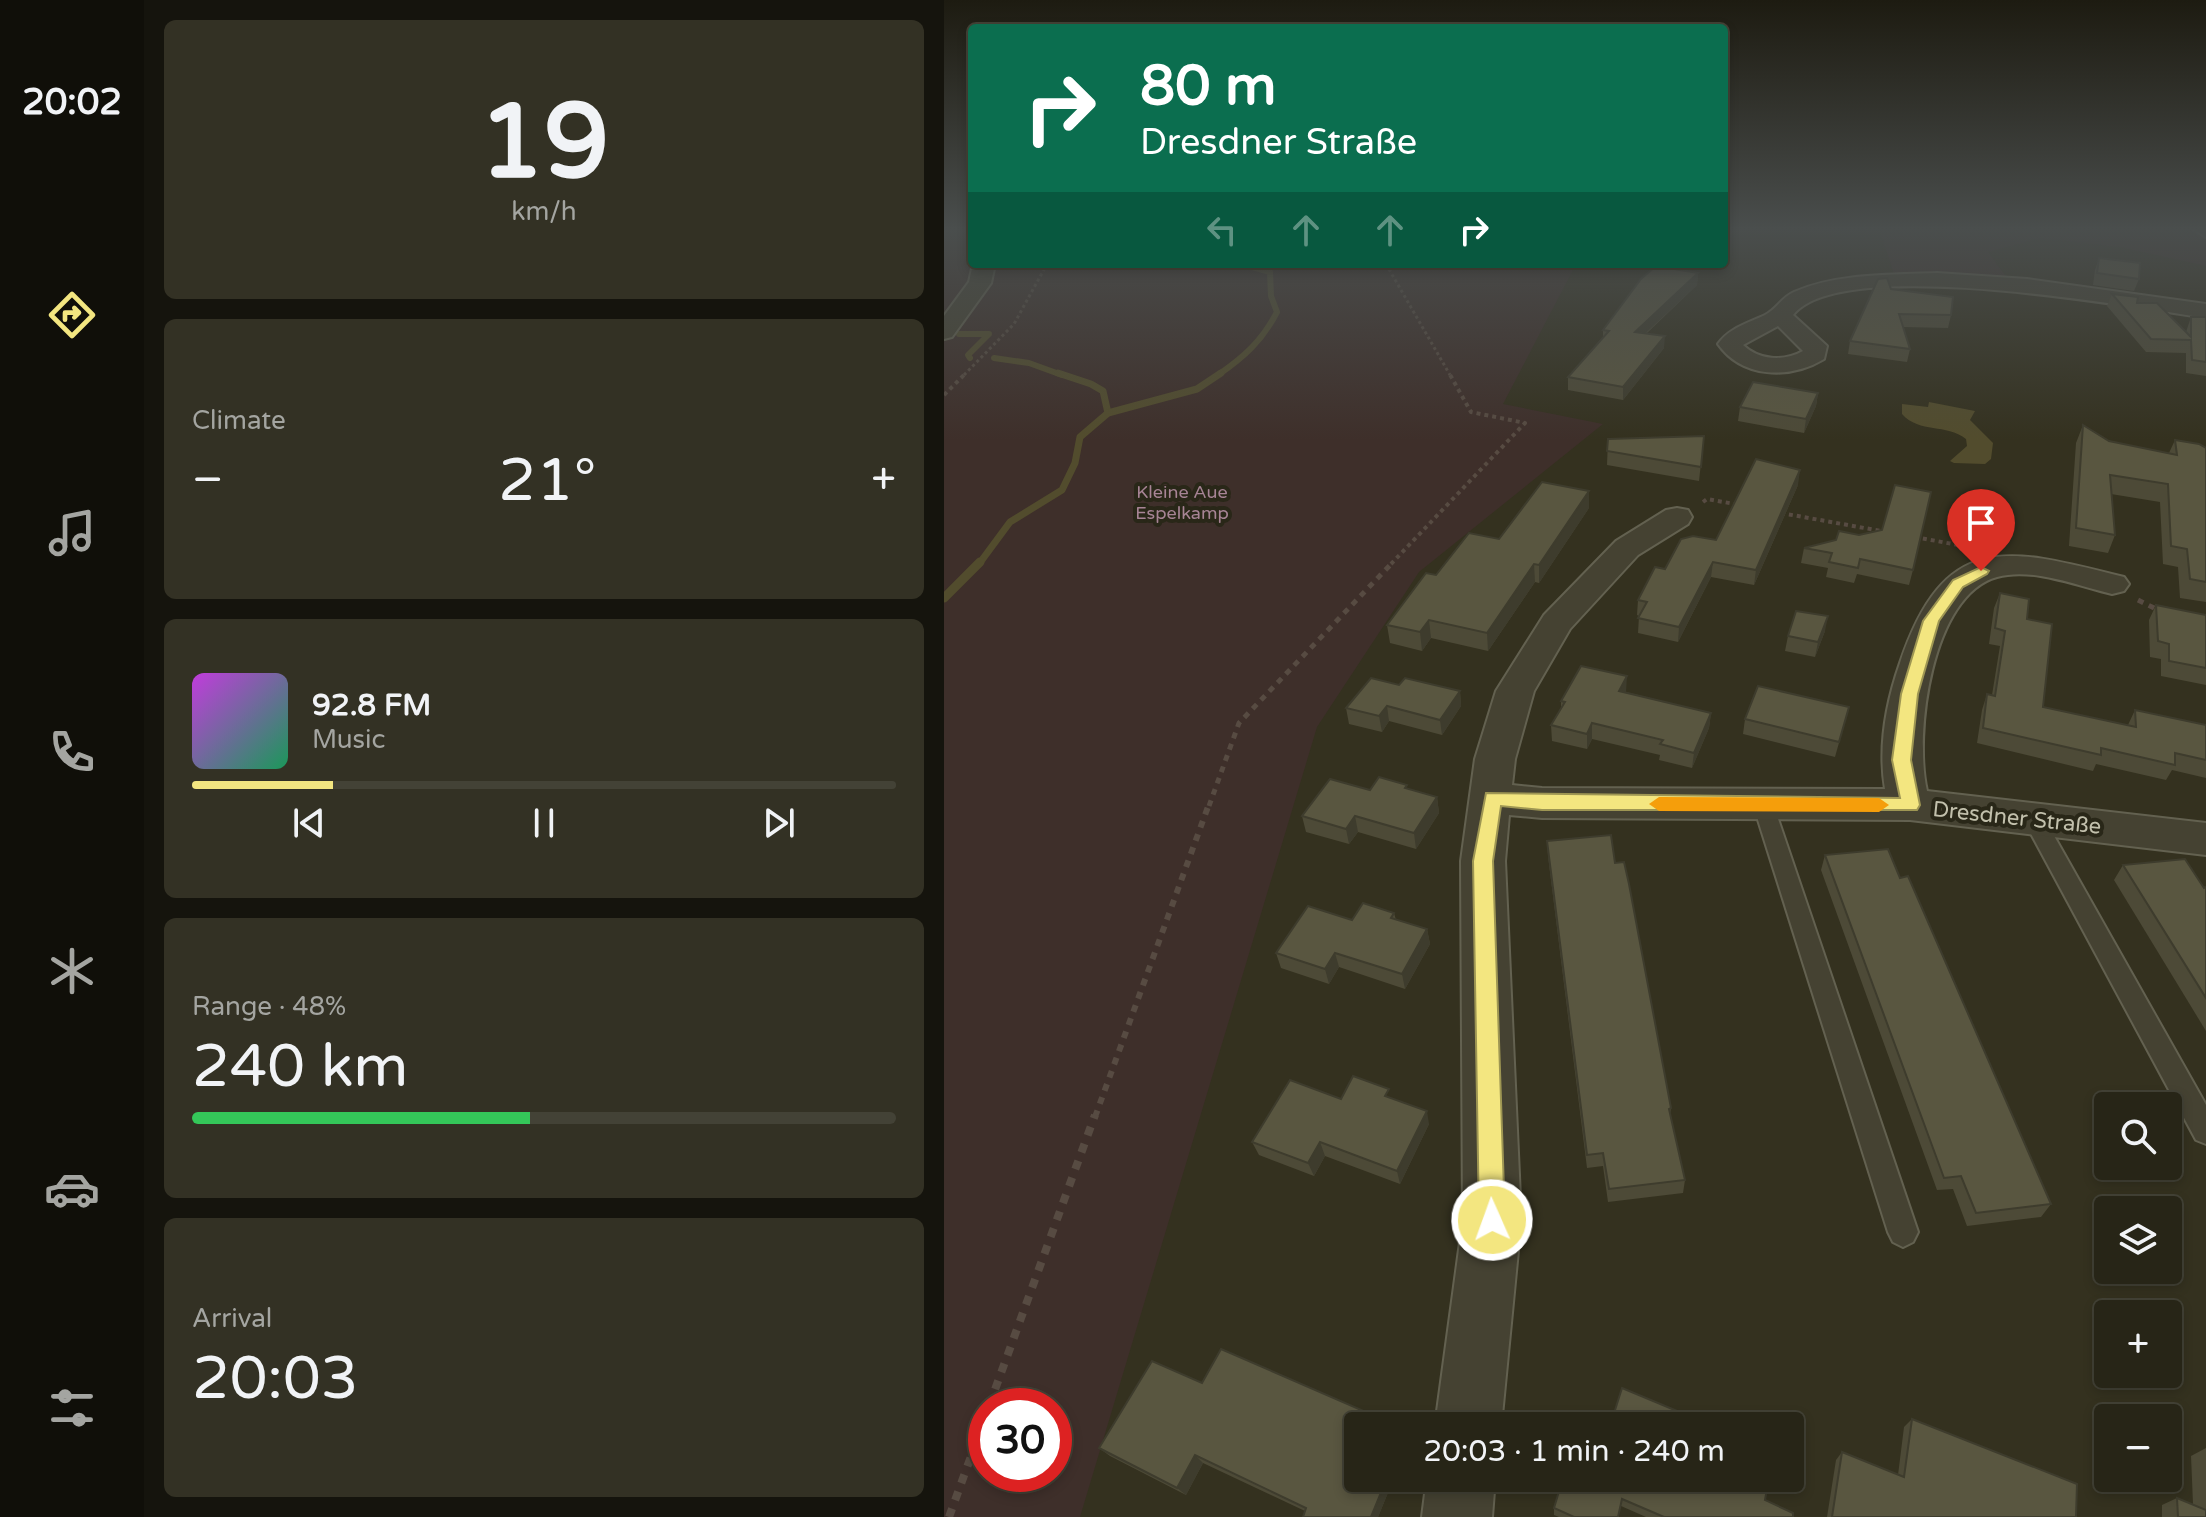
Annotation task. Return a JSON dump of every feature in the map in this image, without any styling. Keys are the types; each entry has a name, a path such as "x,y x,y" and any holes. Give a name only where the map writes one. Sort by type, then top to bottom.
{"street":[{"path":"944,332 968,299"},
{"path":"1780,316 1797,299"},
{"path":"2121,299 2206,311"},
{"path":"1470,1412 1492,1220 1483,861 1495,759 1515,691 1556,623 1627,548 1677,517"},
{"path":"1910,805 1901,760 1909,694 1931,621 1958,583 2001,565 2025,566 2112,584"},
{"name":"Dresdner Straße","path":"1492,798 1542,803 1910,805 2206,839"},
{"path":"1457,1517 1460,1492"}],"lane":[{"path":"1763,804 1903,1232"},
{"path":"2033,817 2206,1131"}],"path":[{"path":"944,395 1014,324 1028,299"},
{"path":"996,1388 1239,723 1525,423 1471,412 1406,299"},
{"path":"1677,517 1707,499 1754,508"},
{"path":"1770,511 1896,534"},
{"path":"1911,537 1958,545 1981,571"},
{"path":"2112,584 2151,609 2165,611"},
{"path":"949,1517 968,1465"}],"green space":[{"name":"Kleine Aue Espelkamp","path":"944,299 1558,299 1503,404 1603,424 1419,572 1317,727 1080,1517 944,1517"}],"shaded area":[{"path":"1929,402 1975,411 1970,420 1993,443 1991,459 1985,464 1950,461 1967,446 1966,439 1950,431 1917,424 1902,414 1902,404 1928,407"}],"building":[{"path":"1626,299 1670,299 1635,332 1665,336 1623,387 1568,377 1609,331 1603,330"},
{"path":"1869,299 1953,299 1951,315 1899,314 1910,349 1850,341"},
{"path":"2116,299 2157,303 2191,337 2191,317 2206,317 2206,362 2192,360 2191,340 2151,339"},
{"path":"1753,382 1818,393 1806,419 1740,407"},
{"path":"2083,425 2109,441 2177,455 2175,440 2206,448 2206,582 2190,579 2187,549 2171,546 2168,484 2110,475 2115,535 2076,528"},
{"path":"1704,436 1701,467 1607,451 1608,439"},
{"path":"1756,459 1800,470 1756,570 1713,562 1679,627 1638,618 1647,602 1638,600 1655,567 1665,569 1681,539 1693,536 1716,540"},
{"path":"1542,482 1589,491 1539,565 1534,564 1487,633 1429,620 1420,632 1387,625 1426,573 1436,575 1469,533 1499,539"},
{"path":"1895,485 1931,492 1913,570 1860,559 1858,568 1829,562 1832,553 1804,548 1836,540 1839,531 1859,535 1882,530"},
{"path":"2000,593 2029,599 2027,619 2052,624 2043,707 2136,727 2135,710 2206,725 2206,760 2175,753 2175,765 2101,748 2101,755 1983,728 1987,694 1995,696 2005,631 1995,628"},
{"path":"2156,605 2206,615 2206,668 2169,661 2169,644 2158,641"},
{"path":"1796,611 1828,616 1818,642 1788,636"},
{"path":"1581,666 1627,676 1619,691 1711,713 1694,753 1660,744 1663,740 1592,723 1587,734 1551,725"},
{"path":"1371,678 1399,685 1405,678 1460,691 1440,720 1387,706 1379,716 1346,708"},
{"path":"1758,686 1849,707 1839,742 1745,719"},
{"path":"1379,777 1437,797 1414,833 1355,816 1346,829 1302,816 1330,779 1370,790"},
{"path":"1611,835 1615,863 1624,862 1629,884 1669,1109 1685,1180 1609,1189 1603,1153 1587,1155 1547,841"},
{"path":"1888,849 1900,878 1908,876 2051,1204 1976,1213 1961,1176 1944,1178 1825,855"},
{"path":"2185,859 2206,887 2206,998 2123,865"},
{"path":"1363,903 1394,913 1391,918 1427,929 1402,974 1335,953 1325,969 1276,953 1308,906 1352,920"},
{"path":"1353,1076 1389,1089 1385,1096 1427,1111 1397,1171 1320,1142 1308,1163 1252,1142 1290,1080 1341,1099"},
{"path":"1221,1349 1366,1412 1344,1412 1344,1492 1381,1492 1371,1517 1303,1517 1306,1508 1195,1455 1177,1488 1099,1448 1152,1361 1202,1383"},
{"path":"1622,1388 1679,1412 1614,1412"},
{"path":"1912,1419 2077,1484 2076,1517 1832,1517 1842,1452 1904,1477"},
{"path":"1559,1492 1766,1492 1765,1500 1793,1513 1793,1517 1664,1517 1622,1499 1618,1517 1574,1517 1554,1508"},
{"path":"2177,1498 2206,1510 2206,1517 2178,1517"}],"waterway":[{"path":"1218,375 1252,348 1265,332 1277,312 1272,299"},
{"path":"959,334 989,334 968,355 970,358"},
{"path":"994,358 1029,363 1062,375"},
{"path":"1058,373 1103,391 1108,413"},
{"path":"1108,413 1197,389 1218,375"},
{"path":"979,564 1010,522 1062,490 1075,463 1080,437 1108,413"},
{"path":"944,598 980,562"}],"slow traffic":[{"path":"1659,804 1879,805"}],"route":[{"path":"1492,1220 1483,861 1492,798 1542,803 1910,805 1901,760 1909,694 1931,621 1958,583 1981,571"}]}
